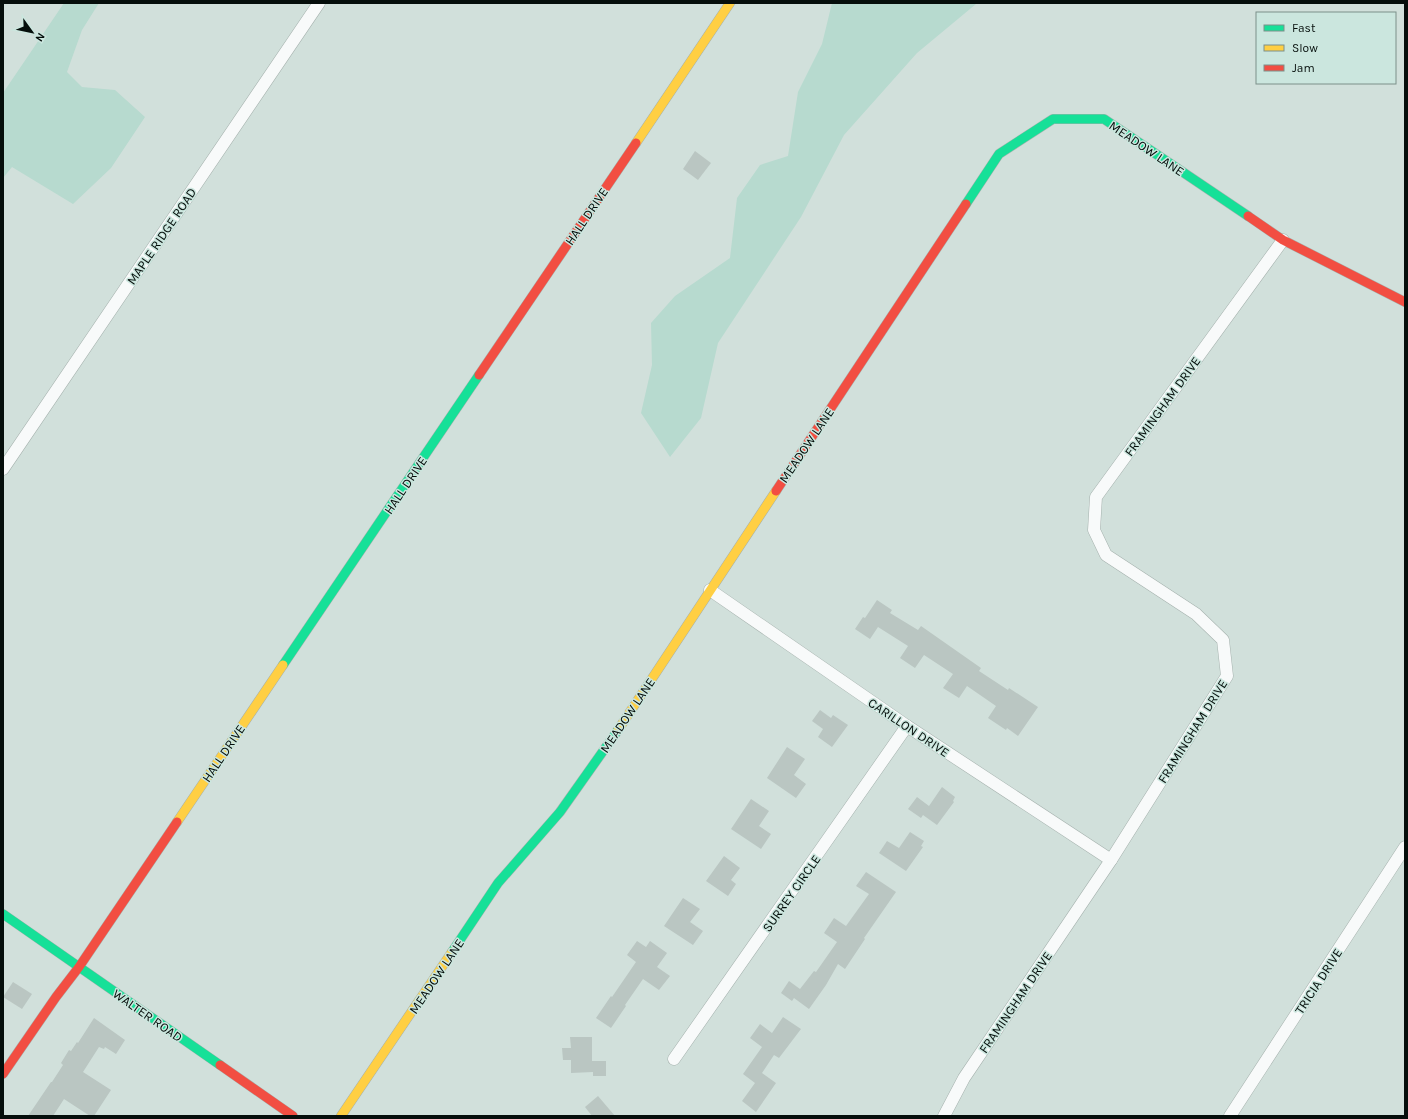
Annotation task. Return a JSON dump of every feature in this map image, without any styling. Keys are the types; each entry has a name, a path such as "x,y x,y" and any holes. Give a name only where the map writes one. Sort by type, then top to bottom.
{"street":[{"name":"MAPLE RIDGE ROAD","path":"3,469 319,3"},
{"name":"HALL DRIVE","path":"3,1074 56,997 79,967 730,3"},
{"name":"MEADOW LANE","path":"342,1116 498,883 560,812 614,736 999,154 1053,119 1104,119 1283,240 1405,302"},
{"name":"FRAMINGHAM DRIVE","path":"944,1116 964,1078 1111,860 1227,676 1223,640 1196,614 1106,555 1094,530 1096,497 1283,240"},
{"name":"CARILLON DRIVE","path":"710,590 907,726 1111,860"},
{"name":"SURREY CIRCLE","path":"674,1059 907,726"},
{"name":"TRICIA DRIVE","path":"1230,1116 1405,847"},
{"name":"WALTER ROAD","path":"3,914 293,1116"}],"green space":[{"path":"64,3 99,3 82,30 67,72 82,87 115,90 145,117 111,168 73,204 12,167 3,178 3,93"},
{"path":"832,3 979,3 917,53 844,135 801,217 718,343 701,418 670,457 641,413 652,365 651,323 675,296 730,258 737,198 760,165 788,156 798,92 822,44"}],"building":[{"path":"695,151 711,163 698,180 683,169"},
{"path":"877,600 892,610 890,613 918,630 921,626 981,668 979,671 1038,707 1018,736 1007,728 1006,730 988,718 996,706 967,686 959,698 943,688 953,674 924,655 915,668 900,658 908,646 878,627 870,639 855,629 863,617 865,618"},
{"path":"820,710 831,718 833,715 848,725 832,747 818,737 823,729 812,721"},
{"path":"787,747 805,759 794,775 806,784 796,798 767,778"},
{"path":"942,787 955,797 954,802 937,825 923,815 921,818 908,809 917,797 929,806"},
{"path":"751,799 769,811 759,826 771,834 761,849 731,829"},
{"path":"910,832 924,841 921,846 923,847 906,871 879,853 887,841 899,848"},
{"path":"724,856 740,868 731,880 736,884 728,896 706,881"},
{"path":"866,872 896,892 864,938 865,939 845,969 838,964 826,985 809,1009 794,998 792,1001 781,993 789,981 800,989 814,971 816,972 837,942 824,933 834,918 846,926 869,894 856,886"},
{"path":"683,898 700,909 690,922 703,931 693,945 664,926"},
{"path":"637,941 646,947 650,941 667,953 657,967 670,976 659,990 643,979 611,1028 596,1018 636,962 627,955"},
{"path":"13,982 32,994 22,1009 3,997"},
{"path":"783,1017 801,1029 779,1058 774,1055 762,1073 776,1083 756,1112 742,1101 755,1083 743,1074 762,1047 750,1038 760,1024 772,1033"},
{"path":"94,1018 125,1040 116,1054 105,1047 104,1049 99,1047 83,1072 111,1090 94,1116 90,1116 64,1099 53,1116 28,1116 63,1065 61,1063 69,1050 71,1051 77,1042 78,1043"},
{"path":"570,1037 592,1037 592,1061 606,1061 606,1076 593,1076 593,1072 571,1073 571,1060 563,1060 562,1048 571,1048"},
{"path":"598,1096 615,1116 592,1116 585,1107"}],"traffic: fast":[{"path":"966,204 999,154 1053,119 1104,119 1248,216"},
{"path":"283,665 479,375"},
{"path":"452,952 498,883 560,812 618,730"},
{"path":"3,914 220,1065"}],"traffic: slow":[{"path":"636,143 730,3"},
{"path":"618,730 776,491"},
{"path":"177,822 283,665"},
{"path":"341,1116 452,952"}],"traffic: jam":[{"path":"479,375 636,143"},
{"path":"776,491 966,204"},
{"path":"1248,216 1283,240 1405,302"},
{"path":"3,1074 56,997 79,967 177,822"},
{"path":"220,1065 293,1116"}]}
